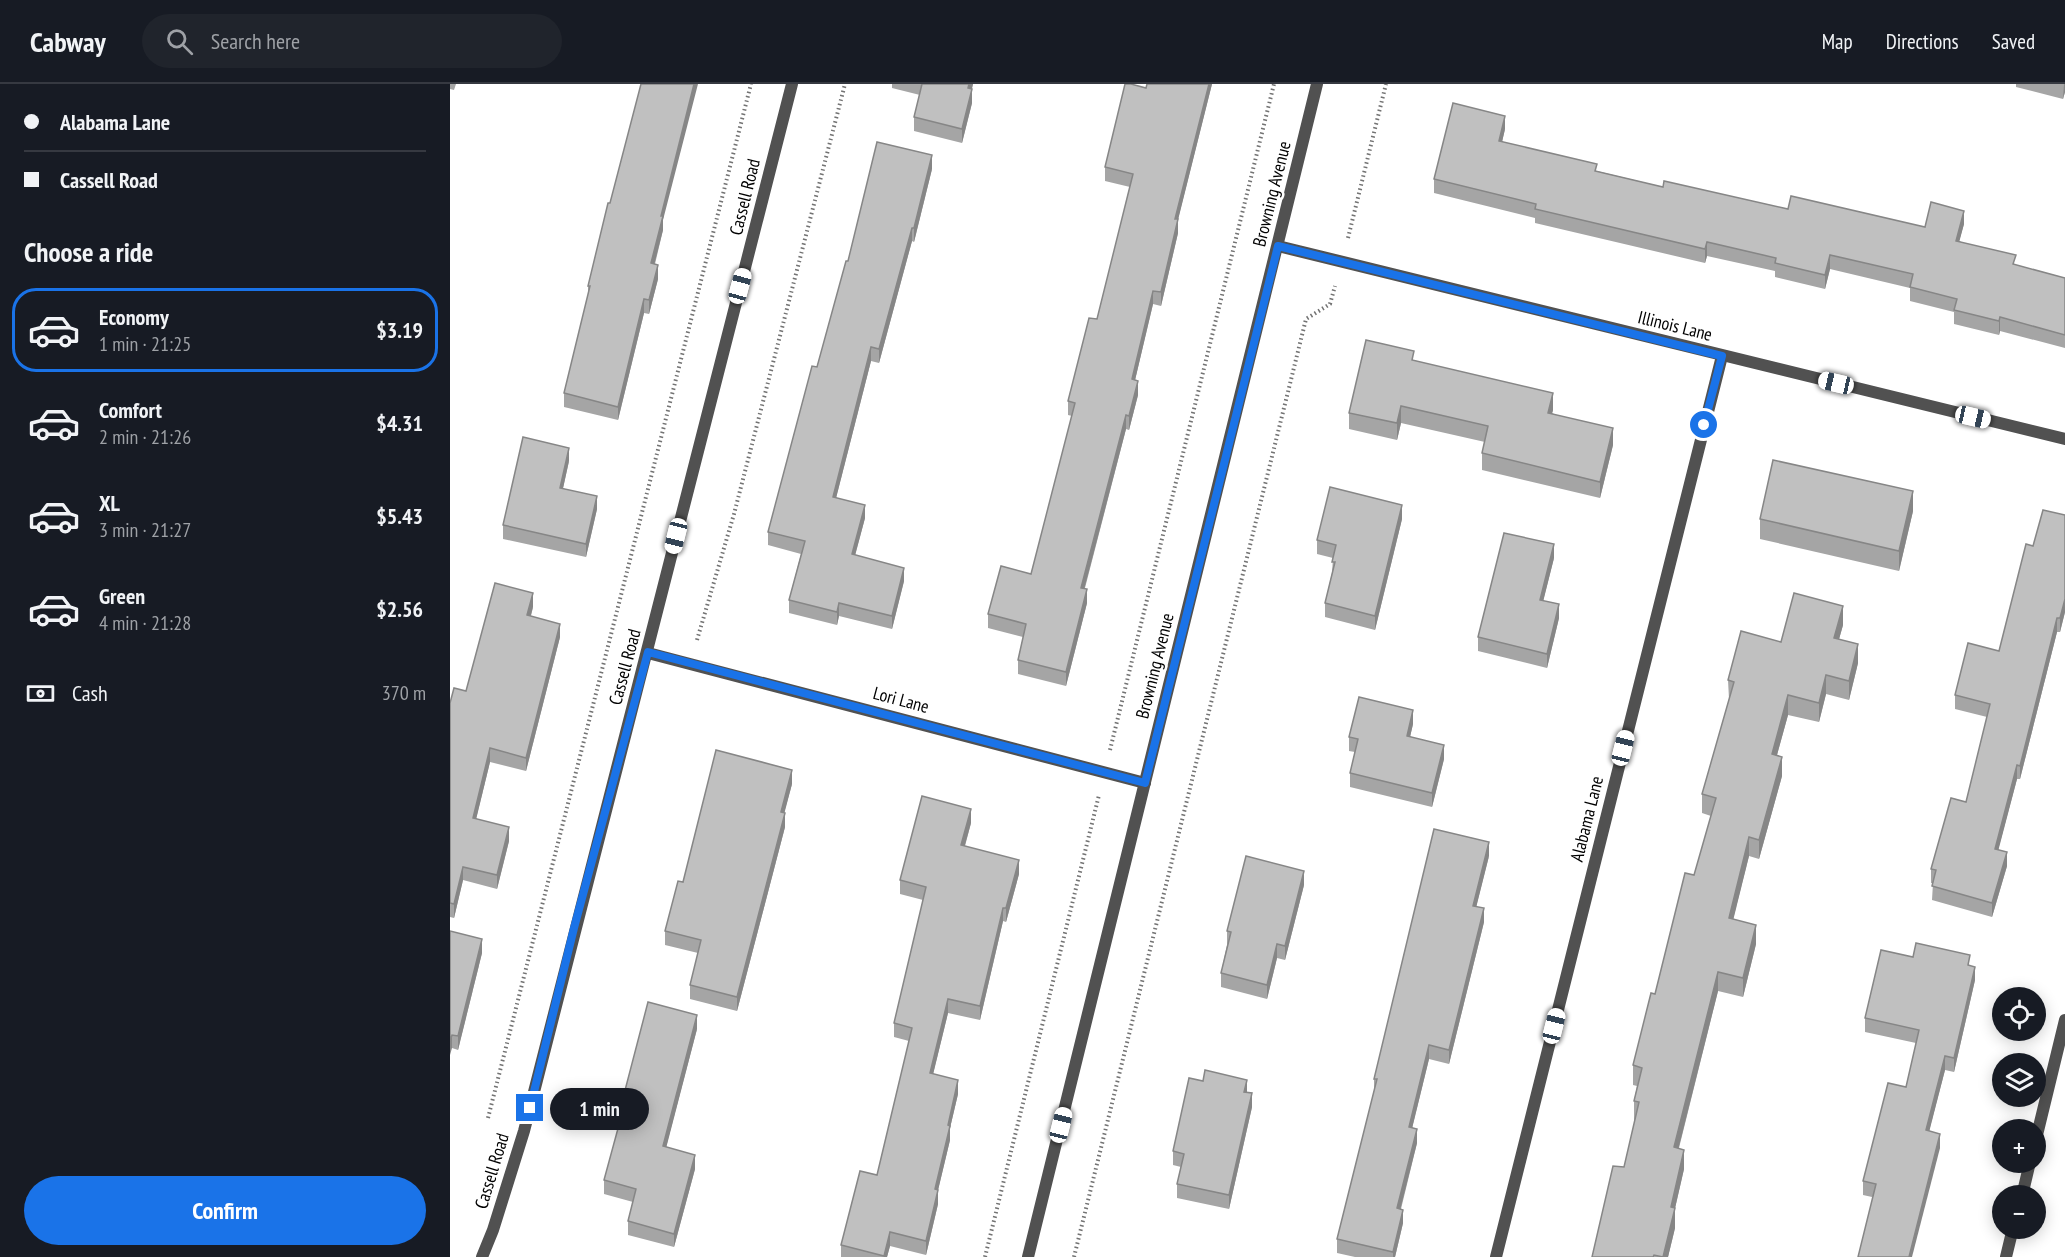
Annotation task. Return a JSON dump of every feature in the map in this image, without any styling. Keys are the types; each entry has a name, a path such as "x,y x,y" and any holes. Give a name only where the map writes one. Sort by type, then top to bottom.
{"street":[{"name":"Cassell Road","path":"482,1257 493,1230 524,1131 574,928 648,652 792,84"},
{"name":"Browning Avenue","path":"1028,1257 1317,84"},
{"name":"Illinois Lane","path":"1278,246 2065,439"},
{"name":"Alabama Lane","path":"1496,1257 1722,356"},
{"name":"Lori Lane","path":"648,652 1145,783"},
{"path":"2041,1119 2065,1020"},
{"path":"2006,1257 2010,1239"}],"path":[{"path":"488,1118 751,84"},
{"path":"689,664 734,514 845,84"},
{"path":"985,1257 1274,84"},
{"path":"1074,1257 1306,319 1330,304 1386,84"}],"building":[{"path":"641,84 694,84 651,263 658,265 649,300 644,299 618,407 564,393 608,203 610,203"},
{"path":"922,84 969,84 968,88 972,89 962,129 914,117"},
{"path":"1125,84 1146,88 1147,84 1209,84 1175,219 1178,219 1161,292 1153,291 1132,379 1138,381 1129,416 1126,415 1081,588 1087,589 1066,672 1018,660 1026,624 988,614 1001,566 1031,574 1075,403 1068,401 1089,318 1097,319 1133,174 1105,167"},
{"path":"1453,103 1505,116 1499,141 1597,164 1595,171 1663,187 1664,181 1788,209 1791,196 1925,227 1931,202 1964,211 1956,241 2016,255 2013,264 2065,278 2065,335 2000,317 1999,321 1954,310 1957,299 1910,287 1913,274 1830,255 1825,275 1775,263 1776,258 1707,242 1705,249 1535,209 1536,204 1434,179"},
{"path":"877,142 932,155 914,228 912,228 879,349 871,347 833,497 865,505 852,554 904,568 892,616 839,603 837,612 789,600 805,541 768,532 812,366 817,367 846,261 848,261"},
{"path":"1366,340 1414,351 1412,360 1553,393 1548,413 1613,428 1600,482 1482,453 1488,426 1401,406 1397,423 1349,413"},
{"path":"523,437 569,448 560,488 597,496 586,544 503,525"},
{"path":"1773,460 1913,491 1899,551 1760,519"},
{"path":"1330,487 1402,505 1375,616 1325,603 1335,562 1332,562 1336,545 1317,540"},
{"path":"2043,510 2065,515 2065,599 2060,618 2057,618 2020,766 2017,765 1995,849 2007,852 1992,903 1932,886 1936,870 1931,869 1951,798 1966,802 1990,704 1955,695 1968,643 1999,651 2026,544 2033,546"},
{"path":"1504,533 1554,544 1540,600 1559,604 1547,654 1478,637"},
{"path":"495,583 533,593 527,615 560,624 526,758 490,748 473,818 509,827 497,875 463,867 454,904 450,903 450,703 454,688 466,691"},
{"path":"1794,593 1843,606 1834,638 1858,644 1849,681 1826,675 1819,703 1788,695 1772,754 1782,757 1759,840 1749,837 1729,918 1756,925 1743,978 1718,972 1674,1147 1684,1150 1671,1207 1675,1208 1663,1257 1654,1255 1653,1257 1592,1257 1613,1166 1624,1167 1639,1102 1634,1101 1642,1068 1633,1065 1651,993 1655,994 1685,873 1694,875 1716,798 1702,794 1734,682 1728,680 1741,631 1781,642"},
{"path":"1359,697 1413,710 1407,736 1444,745 1432,793 1350,773 1358,739 1349,737"},
{"path":"716,750 792,770 781,812 785,813 737,997 690,985 701,940 665,931 678,881 683,882"},
{"path":"922,796 971,809 961,845 1019,860 1006,908 1003,908 980,1006 948,999 930,1073 958,1080 935,1189 938,1190 926,1241 890,1232 884,1256 841,1245 860,1171 877,1175 912,1028 894,1023 926,887 900,880"},
{"path":"1434,829 1489,842 1473,906 1484,908 1449,1050 1429,1045 1409,1127 1417,1129 1397,1208 1403,1210 1393,1252 1337,1239 1377,1079 1374,1079"},
{"path":"1246,856 1304,871 1285,946 1277,944 1267,985 1221,973 1231,932 1227,931"},
{"path":"450,931 482,939 458,1036 452,1035 450,1041"},
{"path":"1916,943 1970,955 1968,965 1975,967 1954,1058 1945,1056 1926,1130 1940,1134 1909,1257 1858,1257 1876,1184 1863,1181 1888,1083 1906,1087 1919,1030 1865,1018 1881,950 1913,957"},
{"path":"648,1002 697,1015 663,1146 695,1155 674,1234 628,1221 636,1189 604,1180 626,1099 623,1098"},
{"path":"1205,1070 1247,1080 1244,1092 1252,1093 1229,1195 1177,1184 1184,1154 1173,1151 1189,1078 1203,1081"}],"route":[{"path":"530,1108 574,928 648,652 1145,783 1278,246 1722,356 1704,425"}]}
